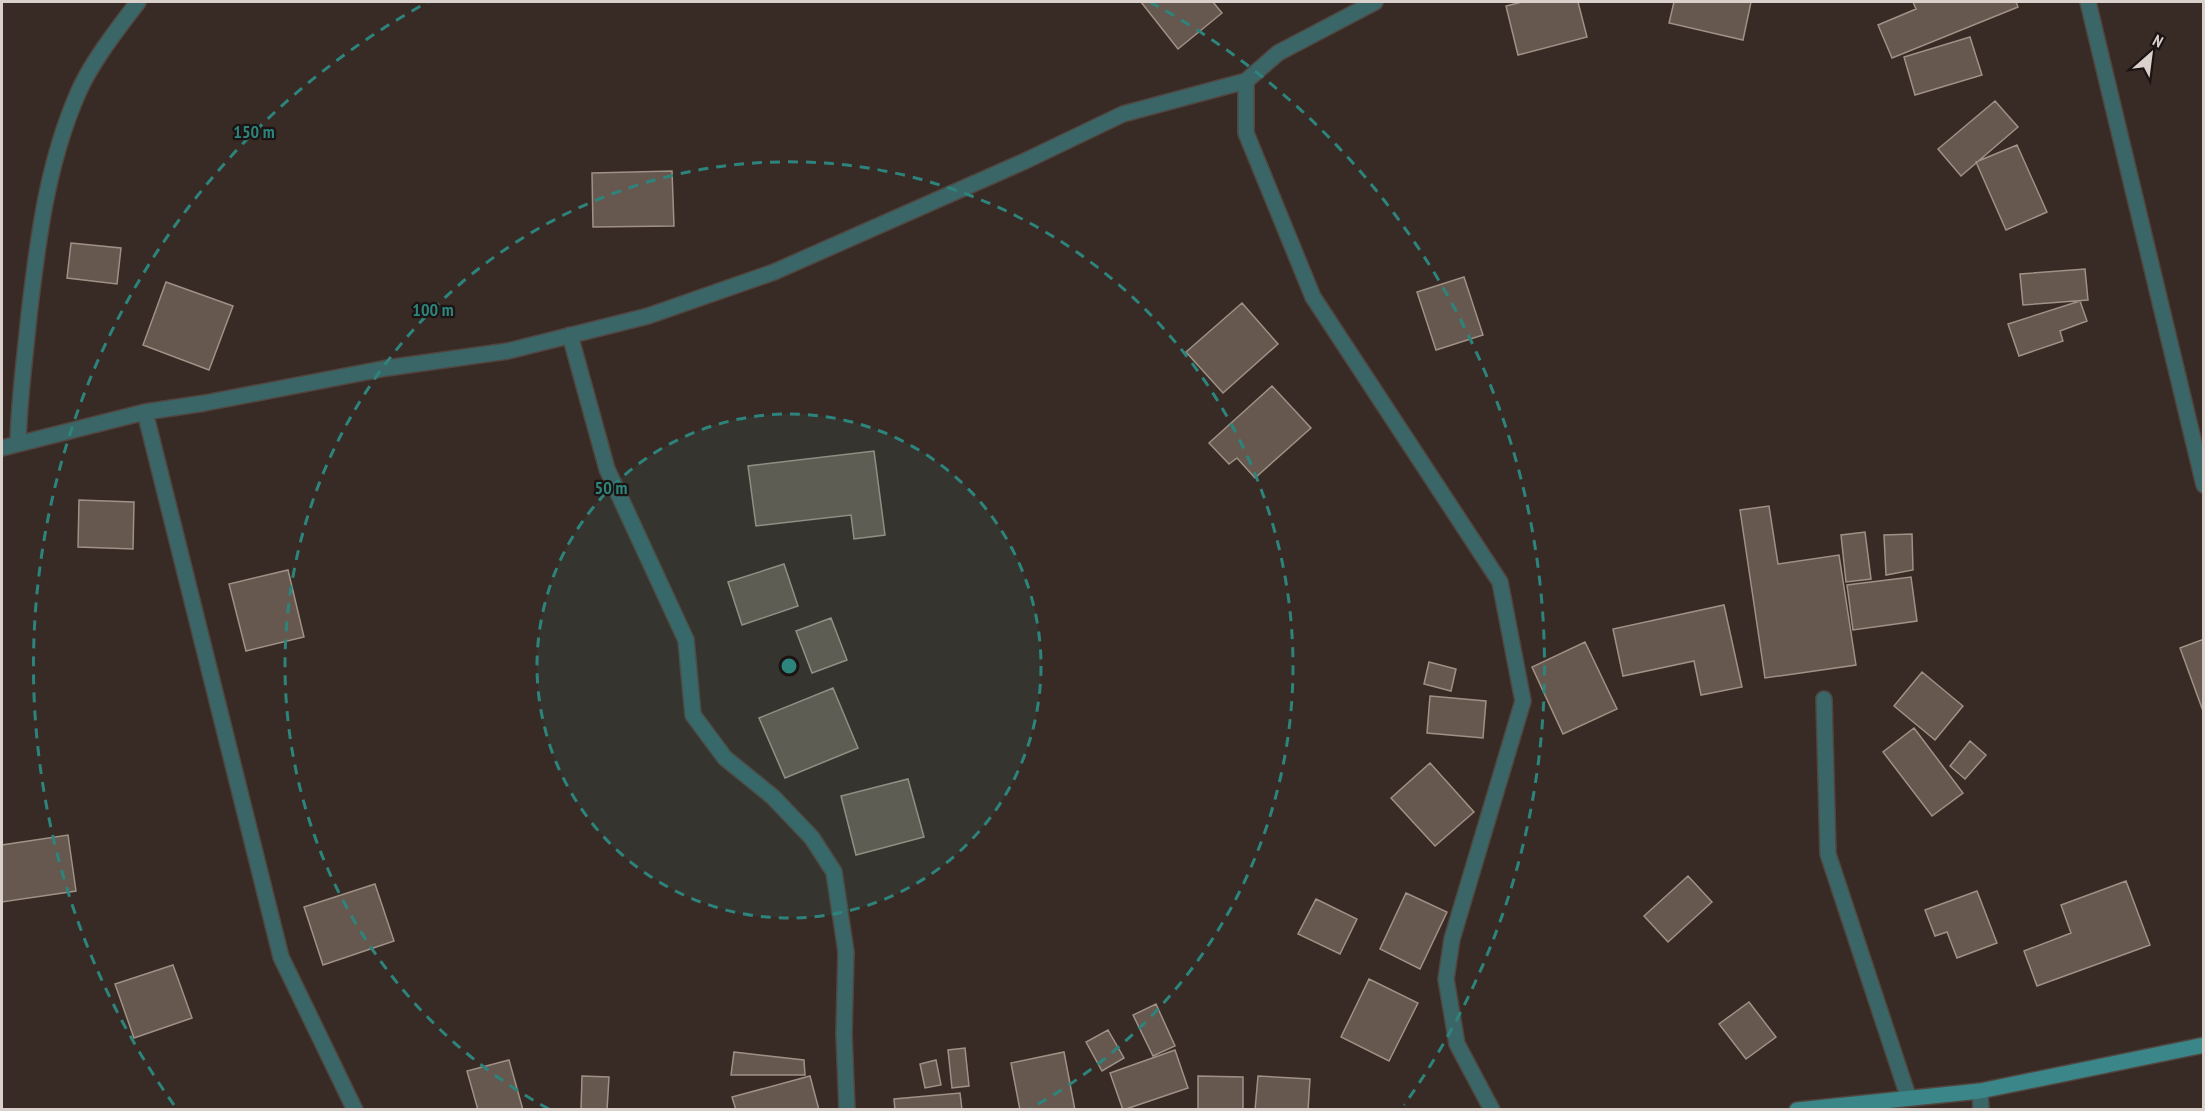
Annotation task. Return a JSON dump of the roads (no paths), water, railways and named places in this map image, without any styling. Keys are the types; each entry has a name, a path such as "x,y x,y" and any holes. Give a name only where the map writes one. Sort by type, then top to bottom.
{"street":[{"path":"18,442 19,394 37,246 54,156 79,92 113,35 138,2"},
{"path":"2,448 18,442 145,412 205,403 387,368 508,351 648,316 774,272 1025,161 1123,114 1246,81 1278,53 1372,2"},
{"path":"2088,2 2204,485"},
{"path":"1246,81 1246,133 1313,297 1500,582 1523,700 1452,939 1446,979 1457,1044 1492,1110"},
{"path":"570,335 607,469 686,640 693,715 725,758 773,797 812,838 834,872 846,952 844,1034 847,1110"},
{"path":"145,412 281,957 355,1110"},
{"path":"1824,699 1828,854 1908,1096"},
{"path":"1797,1110 1908,1096 1980,1091 2204,1046"},
{"path":"1980,1091 1981,1110"}]}
